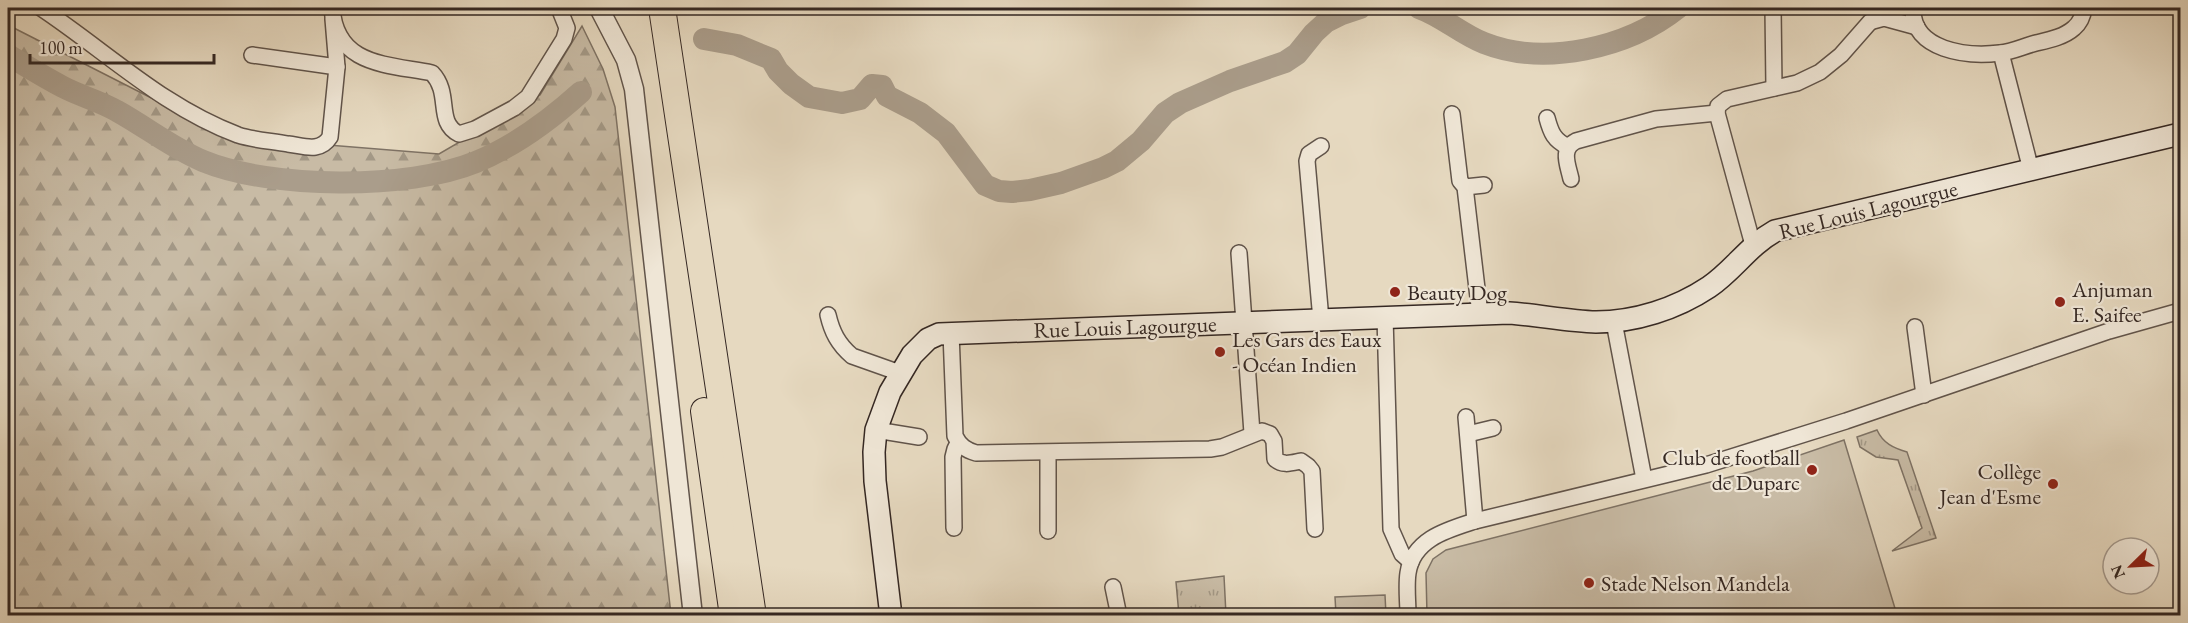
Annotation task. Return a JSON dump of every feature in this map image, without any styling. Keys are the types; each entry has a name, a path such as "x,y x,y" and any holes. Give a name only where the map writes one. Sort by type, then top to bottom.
{"highway":[{"path":"645,8 733,615"},
{"path":"662,8 754,615"},
{"path":"712,465 724,615"}],"main road":[{"name":"Rue Louis Lagourgue","path":"891,615 875,481 873,452 876,430 890,392 900,373 919,346 939,334 1509,313 1614,322 1648,315 1707,289 1722,278 1753,245 1775,231 2181,134"}],"street":[{"path":"41,8 189,114 241,136 314,148 326,143 330,137 337,67 333,13"},
{"path":"333,13 340,38 363,59 432,74 440,82 448,125 459,134 475,129 504,114 528,97 564,39 567,28 559,8"},
{"path":"599,8 626,60 634,89 693,615"},
{"path":"1773,8 1774,88"},
{"path":"1753,245 1717,113 1718,106 1727,99 1797,83 1820,72 1841,55 1870,22 1891,8"},
{"path":"1913,8 1913,19 1917,27 1934,43 1960,53 2001,53 2058,37 2073,29 2082,20 2084,8"},
{"path":"1870,22 1884,18 1917,27"},
{"path":"2001,53 2031,170"},
{"path":"252,55 337,67"},
{"path":"1571,179 1567,158 1568,147 1576,141 1656,118 1717,113"},
{"path":"1452,114 1460,181 1465,188 1480,314"},
{"path":"1547,118 1551,133 1560,143 1568,147"},
{"path":"1321,320 1307,161 1309,154 1322,146"},
{"path":"1465,188 1484,185"},
{"path":"1239,254 1252,434"},
{"path":"1408,615 1408,573 1411,562 1415,554 1430,538 1440,532 1475,521 1706,465 1924,395 2109,331 2181,310"},
{"path":"828,315 832,331 852,356 900,373"},
{"path":"1385,317 1391,529 1402,554 1411,562"},
{"path":"1614,322 1644,479"},
{"path":"1915,327 1924,395"},
{"path":"951,333 955,436 958,443 966,450 976,453 1048,453 1209,449 1262,431 1269,434 1274,441 1275,459 1285,464 1301,460 1308,466 1313,477 1315,529"},
{"path":"1466,417 1475,521"},
{"path":"1468,434 1493,428"},
{"path":"876,430 919,437"},
{"path":"954,528 953,457 958,443"},
{"path":"1048,453 1048,531"},
{"path":"1113,587 1119,615"}],"green space":[{"path":"8,25 228,137 439,154 540,95 582,26 603,69 615,107 671,615 8,615"},
{"path":"1877,430 1889,444 1907,452 1936,538 1892,551 1922,528 1898,460 1876,457 1860,447 1857,437"},
{"path":"1844,440 1897,615 1427,615 1426,573 1433,559 1446,550 1753,471"},
{"path":"1224,576 1226,615 1179,615 1176,582"},
{"path":"1385,595 1386,615 1336,615 1335,597"}],"waterway":[{"path":"704,39 737,45 771,59 778,71 809,97 842,103 860,99 872,85 882,86 887,96 920,113 946,133 985,185 999,191 1012,192 1061,183 1117,161 1141,141 1165,113 1180,103 1230,81 1285,62 1297,54 1326,22 1360,8"},
{"path":"1419,8 1484,43 1508,50 1533,53 1559,53 1611,43 1658,22 1678,8"},
{"path":"8,55 63,87 117,111 203,161 265,177 301,181 378,181 414,178 448,171 490,156 518,140 581,92"}],"place":[{"name":"Beauty Dog","path":"1395,292"},
{"name":"Anjuman E. Saifee","path":"2060,302"},
{"name":"Les Gars des Eaux - Océan Indien","path":"1220,352"},
{"name":"Club de football de Duparc","path":"1812,470"},
{"name":"Collège Jean d'Esme","path":"2053,484"},
{"name":"Stade Nelson Mandela","path":"1589,583"}]}
